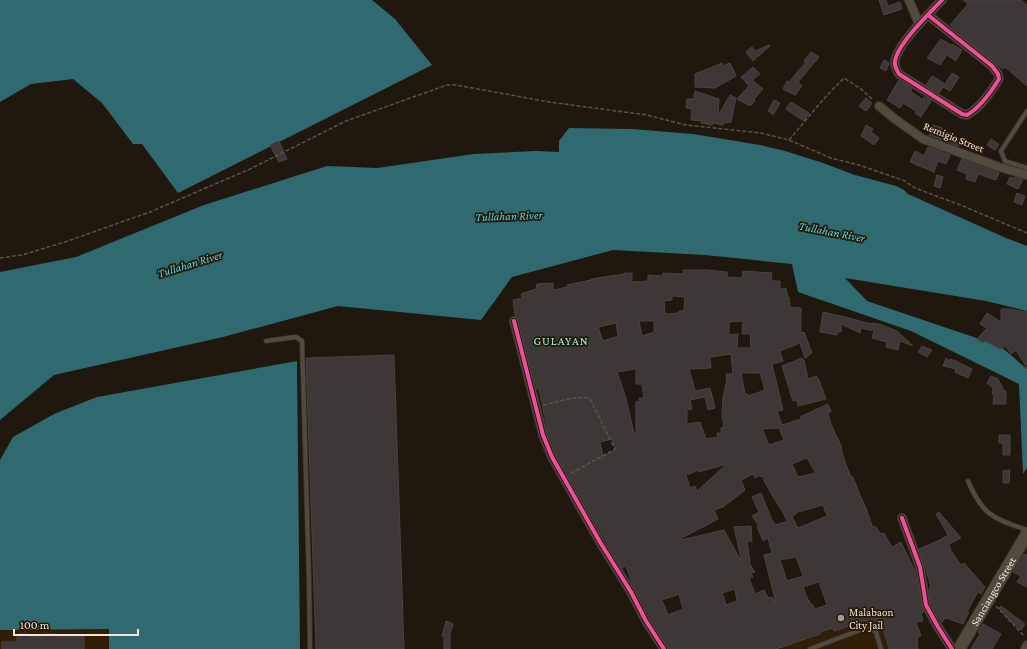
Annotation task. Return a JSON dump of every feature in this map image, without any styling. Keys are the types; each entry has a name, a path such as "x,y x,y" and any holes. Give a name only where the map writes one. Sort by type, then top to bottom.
{"main road":[{"name":"Sanciangco Street","path":"959,649 990,599 1027,534"}],"street":[{"path":"909,0 919,24"},
{"path":"928,14 992,66 998,74 999,79 992,89 977,107 967,115 962,114 899,74 894,64 897,53 919,24 928,14 942,0"},
{"name":"Remigio Street","path":"879,106 923,138 999,167 1027,175"},
{"path":"514,321 535,407 552,457 600,542 631,592 646,621 664,649"},
{"path":"902,518 920,567 926,605 952,649"},
{"path":"1025,649 1027,645"}],"lane":[{"path":"1027,111 1001,151 1005,161 1027,168"},
{"path":"266,341 296,337 302,341 310,649"},
{"path":"968,481 974,494 987,512 994,517 1027,530"},
{"path":"810,649 868,627 876,632 881,649"}],"path":[{"path":"788,140 844,78 861,89 879,106"},
{"path":"0,258 22,255 72,240 150,212 250,169 346,121 447,85 456,85 549,102 647,115 686,125 761,133 788,140 831,158 859,165 905,181 915,188 1027,233"},
{"path":"535,407 562,400 586,397 590,399 615,450 563,477"},
{"path":"990,599 1027,640"}],"shaded area":[{"path":"891,590 905,649 761,649"},
{"path":"109,629 109,649 0,649 0,630"}],"water":[{"path":"0,0 372,0 395,19 432,65 178,193 142,144 133,144 102,103 73,79 31,84 0,102"},
{"name":"Tullahan River","path":"569,128 632,129 693,134 760,145 785,151 855,175 896,186 908,194 1027,246 1027,311 986,301 845,278 867,301 1000,346 1027,369 1027,468 1023,474 1019,384 911,331 798,292 792,264 705,255 613,250 512,277 481,320 338,306 223,337 54,375 0,420 0,272 76,257 204,205 327,166 377,168 474,154 536,151 559,152 559,141"},
{"path":"297,361 300,649 109,649 109,629 0,630 0,460 13,437 54,414 97,397"}],"building":[{"path":"879,0 886,0 888,6 900,2 902,9 884,15"},
{"path":"963,0 1021,0 1027,5 1027,86 1005,67 1003,69 950,25 968,4"},
{"path":"941,39 962,50 956,61 947,55 940,65 927,58"},
{"path":"769,45 770,46 753,61 746,52 752,47 755,51"},
{"path":"811,52 819,57 798,82 802,86 795,95 783,89 787,81 789,82 806,62 804,61"},
{"path":"884,60 889,63 886,71 880,68"},
{"path":"722,63 723,66 730,63 736,76 715,88 695,87 695,74"},
{"path":"753,67 760,74 752,80 763,89 750,106 737,99 749,86 741,77"},
{"path":"952,73 959,77 950,91 943,87 939,93 926,85 932,76 945,84"},
{"path":"899,80 912,89 910,91 923,100 924,97 931,101 921,117 915,113 916,111 903,103 900,108 887,100"},
{"path":"695,91 719,99 718,116 730,95 736,98 731,122 723,123 723,125 713,123 712,125 701,123 702,121 691,120 692,109 686,108 687,99 694,99"},
{"path":"866,98 872,103 866,111 859,106"},
{"path":"774,100 780,103 773,115 768,111"},
{"path":"791,102 809,113 804,121 786,109"},
{"path":"866,125 873,129 871,132 879,138 874,145 861,136"},
{"path":"933,125 942,128 942,130 962,140 959,146 929,135"},
{"path":"991,139 999,144 995,150 987,145"},
{"path":"279,141 287,159 279,162 270,145"},
{"path":"928,147 950,155 946,164 938,161 934,172 910,162 915,151 924,156"},
{"path":"962,159 999,173 996,180 978,174 975,182 966,179 967,174 957,170"},
{"path":"937,175 943,177 940,188 934,186"},
{"path":"1010,177 1014,179 1015,177 1023,179 1018,189 1007,184"},
{"path":"1017,193 1025,196 1022,205 1014,202"},
{"path":"683,270 707,270 727,272 727,277 742,278 743,271 772,273 771,281 780,281 780,289 786,288 790,307 801,308 801,333 804,332 812,353 805,358 800,343 780,351 783,361 772,364 783,410 777,411 782,425 801,419 800,417 828,404 831,412 828,413 831,424 842,448 845,462 851,477 852,476 855,482 873,528 875,526 881,534 884,533 892,547 901,542 915,571 921,606 924,612 921,613 923,621 916,622 921,636 917,638 918,649 889,649 881,621 866,624 866,620 834,631 833,628 820,632 820,634 776,649 669,649 632,583 626,566 622,568 557,455 548,433 539,389 537,389 519,320 515,316 513,300 522,298 521,294 536,289 537,284 553,283 553,290 591,279 624,273 632,273 632,282 648,281 648,275 663,276 663,273 684,274","holes":["672,296 685,297 684,311 665,314 664,301 672,300","639,321 654,321 654,332 642,336","743,321 742,334 750,334 751,348 737,348 738,334 729,335 729,322","616,323 618,336 603,341 598,327","731,354 733,374 726,374 727,379 723,398 722,415 724,427 721,428 721,433 717,433 718,437 706,439 700,422 687,424 687,410 692,409 690,400 705,397 708,410 715,408 710,388 695,391 689,369 711,368 710,357","636,369 636,384 642,384 644,398 639,398 640,401 636,402 636,432 634,433 625,395 617,372","741,373 760,373 765,390 748,396 748,394 745,394","779,428 784,440 769,445 762,429","612,439 616,450 603,456 600,442","807,458 816,473 798,477 792,464","727,464 697,491 695,486 690,488 686,475 699,470 699,472","753,474 755,478 760,475 761,477 763,476 765,483 781,508 787,521 776,525 772,520 761,493 752,497 759,512 752,516 759,526 757,526 763,541 768,538 772,553 764,555 776,603 772,597 768,598 764,590 755,594 749,578 753,577 751,573 755,572 749,563 747,541 752,541 751,526 734,527 741,559 724,530 680,539 718,519 714,510 723,507 745,490 741,480","823,505 827,516 798,528 792,517 798,512","796,557 803,576 787,581 780,560","819,582 827,605 815,609 812,604 810,604 803,587","735,589 737,601 726,605 722,593","679,594 683,609 668,615 662,600"]},
{"path":"1001,309 1027,312 1027,368 1016,350 1011,354 1005,346 1000,349 985,341 983,343 977,339 987,328 980,324 987,313 1001,322"},
{"path":"823,312 867,323 879,324 897,331 913,346 900,341 898,350 886,347 887,342 872,338 874,331 861,328 860,333 841,324 841,332 837,332 837,335 820,332"},
{"path":"922,346 932,350 927,357 918,352"},
{"path":"394,355 404,649 316,649 306,358"},
{"path":"802,358 804,360 808,379 816,376 826,399 798,406 797,400 793,401 782,366"},
{"path":"946,358 950,361 950,359 956,361 972,369 968,378 955,372 956,369 943,366"},
{"path":"991,376 998,379 1004,391 1006,391 1006,404 993,404 993,388 987,383"},
{"path":"999,435 1010,435 1010,455 1003,455 1003,443 999,443"},
{"path":"1010,470 1009,483 1003,483 1003,471"},
{"path":"939,512 961,538 949,544 951,551 961,565 964,563 985,587 981,594 978,592 967,612 969,612 963,624 946,618 942,622 931,603 929,588 931,588 919,549 948,535 936,514"},
{"path":"1024,554 1027,555 1027,587 1017,582 1021,576 1013,572"},
{"path":"1001,606 1025,624 1021,630 1011,622 999,608"},
{"path":"446,621 453,624 450,634 450,649 444,649 444,636 442,636"},
{"path":"983,624 1001,634 992,649 971,649 980,634 978,632"},
{"path":"18,634 46,637 46,634 56,634 56,636 84,636 84,649 2,649 2,642 16,642"}],"cycle path":[{"path":"928,15 992,66 998,74 999,79 989,94 977,108 967,115 962,114 899,74 895,65 897,55 907,38 922,21 942,0"},
{"path":"514,321 543,435 552,457 600,542 631,592 646,621 664,649"},
{"path":"902,518 920,567 926,605 952,649"}],"place":[{"name":"Malabaon City Jail","path":"841,618"}],"district":[{"name":"GULAYAN","path":"561,341"}]}
